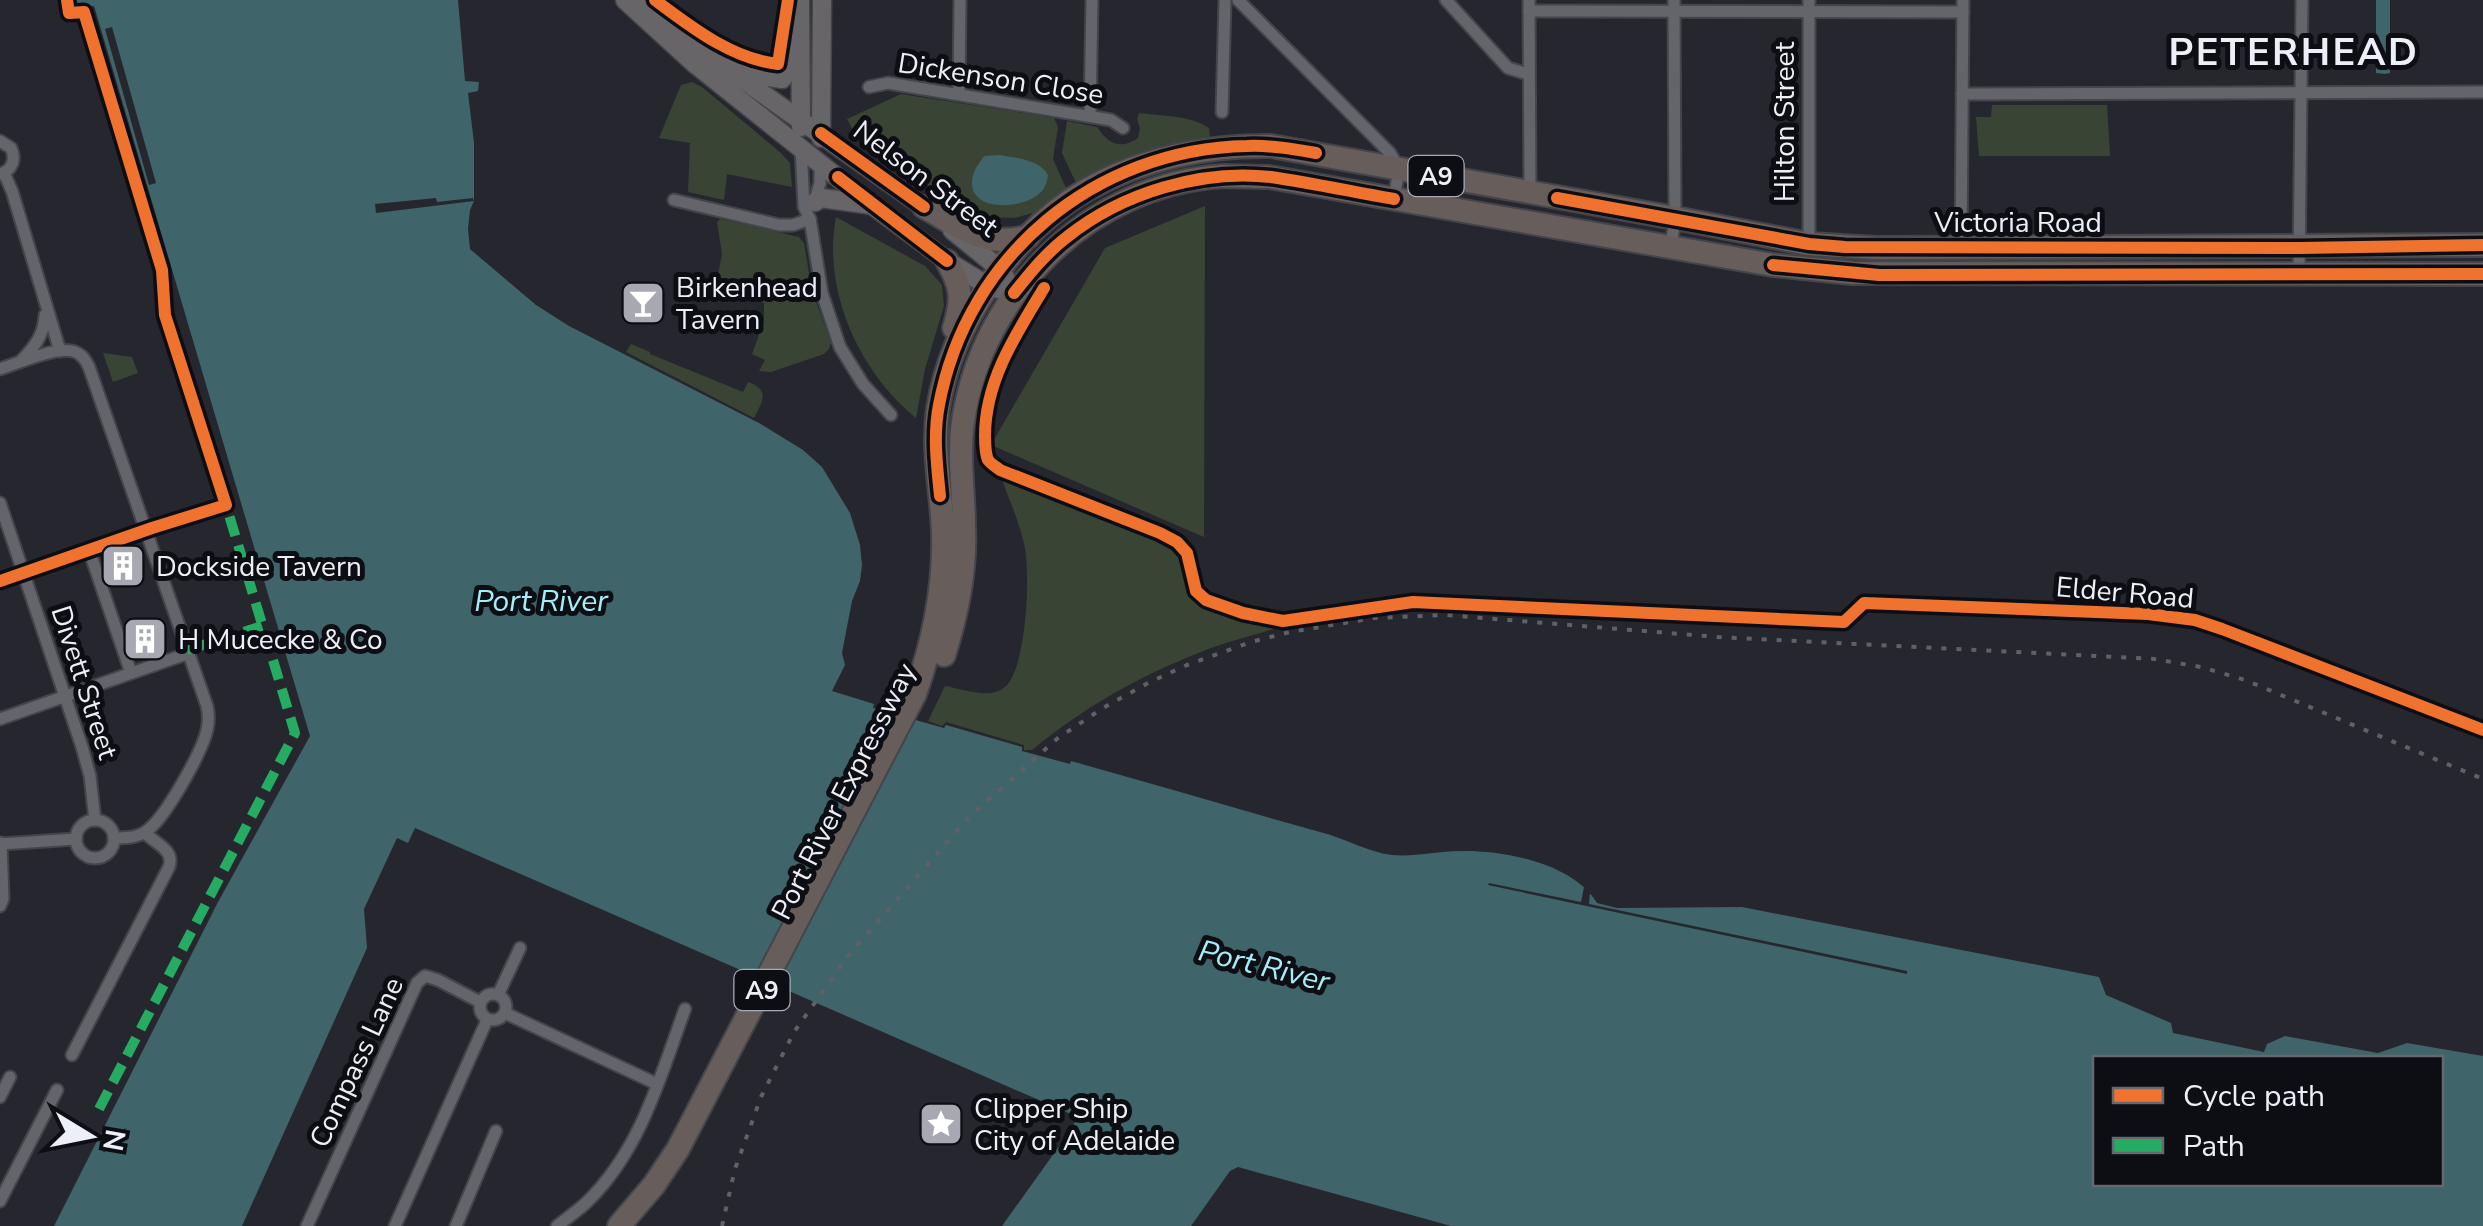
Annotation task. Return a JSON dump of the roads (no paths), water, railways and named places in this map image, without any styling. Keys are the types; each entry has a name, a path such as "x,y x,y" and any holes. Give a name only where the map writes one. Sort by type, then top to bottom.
{"highway":[{"name":"Victoria Road","path":"990,284 1029,236 1090,188 1151,162 1245,146 1271,146 1809,244 1877,248 2483,245"},
{"name":"A9","path":"1014,293 1044,257 1077,229 1113,208 1158,189 1222,176 1269,177 1774,265 1880,274 1962,273"},
{"path":"924,207 981,238 1007,242 1029,236"},
{"path":"1877,248 1880,274"},
{"path":"935,438 932,405 960,307 960,286 947,261"},
{"name":"Victoria Road","path":"1962,273 2483,274"},
{"name":"Port River Expressway","path":"639,1226 686,1160 714,1096 928,698 938,648 942,570 943,531 935,438 938,406 962,333 990,284"},
{"name":"Port River Expressway","path":"938,648 955,615 964,560 961,457 968,397 987,341 1014,293"},
{"name":"Port River Expressway","path":"618,1226 654,1185 714,1096"}],"main road":[{"name":"Nelson Street","path":"625,0 695,64 872,205 947,261 1014,293"},
{"name":"Nelson Street","path":"646,0 705,53 924,207 990,284"},
{"path":"800,0 801,148"},
{"path":"820,164 822,0"},
{"path":"705,53 757,75 782,79 799,47"},
{"path":"812,210 821,198 872,205"}],"street":[{"path":"958,93 960,0"},
{"path":"1090,116 1092,0"},
{"path":"1222,112 1224,0"},
{"path":"1238,0 1388,151 1399,169 1394,199"},
{"path":"1446,0 1508,68 1528,74"},
{"path":"2299,274 2302,0"},
{"path":"1530,192 1529,6 1962,6 1962,273"},
{"path":"1671,247 1675,218 1674,6"},
{"name":"Hilton Street","path":"1809,6 1809,244"},
{"name":"Dickenson Close","path":"869,87 888,83 958,93 1112,120 1123,128"},
{"path":"1962,94 2483,92"},
{"path":"0,140 14,153 12,165 2,174 12,191 60,351"},
{"path":"801,148 804,207 812,210"},
{"path":"820,164 820,182 812,210 822,292 840,347 863,384 891,415"},
{"path":"674,200 779,225 793,225 812,210"},
{"path":"20,363 37,344 46,305"},
{"path":"0,368 60,351 83,356 90,367 207,706 208,729 200,750 166,810 145,833 114,838"},
{"name":"Divett Street","path":"0,504 90,776 95,820"},
{"path":"0,581 146,531"},
{"path":"90,550 131,673"},
{"name":"Elder Road","path":"1864,602 2148,614 2196,620 2483,730"},
{"path":"0,718 188,653"},
{"path":"95,820 108,826 114,838 108,852 96,858 80,852 76,840 82,825 95,820"},
{"path":"72,1055 172,859 170,852 145,833"},
{"path":"0,906 1,844 76,840"},
{"path":"498,995 520,948"},
{"name":"Compass Lane","path":"307,1226 417,983 425,976 480,1002"},
{"path":"498,995 506,1006 505,1013 494,1021 487,1020 479,1009 480,1002 485,996 498,995"},
{"path":"558,1226 588,1201 629,1150 649,1110 685,1008"},
{"path":"505,1013 657,1084"},
{"path":"395,1226 487,1020"},
{"path":"0,1097 10,1077"},
{"path":"0,1201 57,1090"},
{"path":"456,1226 496,1131"}],"water":[{"name":"Port River","path":"73,0 458,0 465,81 479,82 478,91 468,93 474,143 470,249 536,305 569,326 759,423 803,450 822,467 850,513 862,565 842,653 845,665 832,691 874,704 873,708 944,728 946,725 1022,747 1022,751 1070,764 1071,761 1383,853 1477,851 1516,856 1572,878 1597,903 1617,908 1742,907 2099,977 2106,995 2171,1023 2173,1033 2264,1052 2267,1044 2285,1036 2378,1053 2407,1043 2483,1056 2483,1226 1451,1226 1238,1167 1230,1171 1191,1226 1002,1226 1072,1128 1075,1122 1071,1114 415,828 408,843 397,838 364,909 367,948 242,1226 54,1226 218,902 310,736 94,6 73,8"},
{"path":"2376,0 2390,0 2390,73 2385,74 2376,73"},
{"path":"1000,155 1040,166 1048,175 1042,191 1021,203 983,201 972,184 975,170 984,156"}],"railway":[{"path":"722,1226 735,1169 761,1097 794,1032 848,956 969,817 1058,738 1103,708 1187,665 1290,632 1374,618 1446,615 1718,637 2154,659 2245,680 2483,779"}],"place":[{"name":"Birkenhead Tavern","path":"643,303"},
{"name":"Dockside Tavern","path":"123,566"},
{"name":"H Mucecke & Co","path":"145,639"},
{"name":"Clipper Ship City of Adelaide","path":"941,1124"}],"district":[{"name":"PETERHEAD","path":"2294,52"}]}
